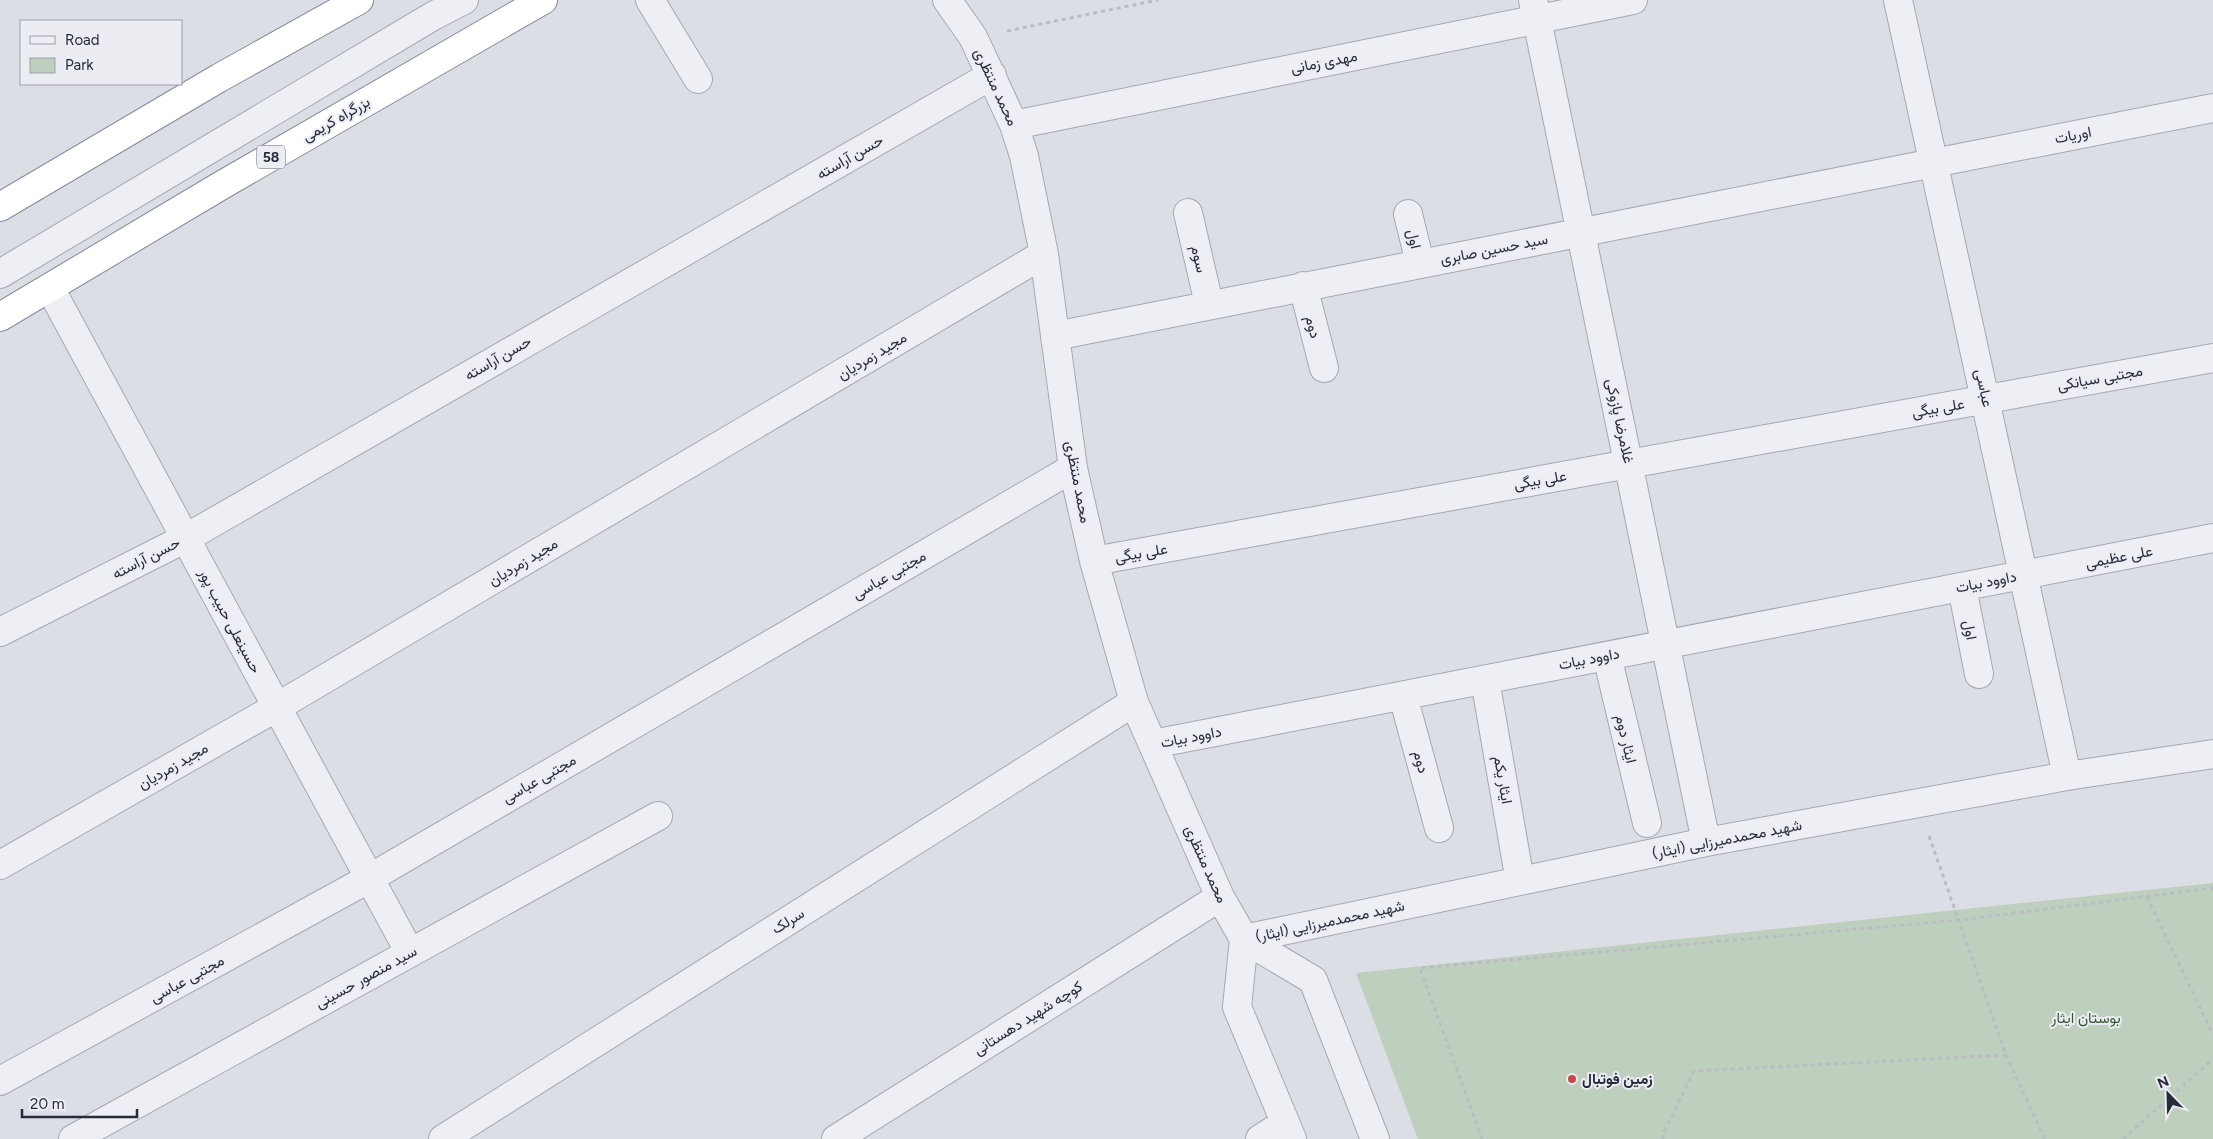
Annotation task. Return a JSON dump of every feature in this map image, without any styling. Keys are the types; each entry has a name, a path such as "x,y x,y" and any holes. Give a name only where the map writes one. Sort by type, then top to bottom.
{"highway":[{"path":"0,207 219,78 359,0"},
{"name":"بزرگراه کریمی","path":"0,317 222,185 543,0"}],"street":[{"path":"0,274 433,16 464,0"},
{"path":"650,0 698,79"},
{"name":"مهدی زمانی","path":"1014,125 1535,10 1633,0"},
{"name":"عباسی","path":"1898,0 2067,776"},
{"name":"محمد منتظری","path":"952,4 973,38 992,75 1014,125 1024,156 1044,254 1073,468 1094,562 1134,702 1220,897 1244,939 1313,980 1375,1139"},
{"name":"غلامرضا پازوکی","path":"1535,10 1706,842"},
{"name":"حسن آراسته","path":"0,632 186,538 992,75"},
{"name":"اوریات","path":"1934,162 2213,108"},
{"name":"سید حسین صابری","path":"1055,336 1934,162"},
{"name":"سوم","path":"1188,213 1209,304"},
{"name":"اول","path":"1408,214 1420,263"},
{"name":"مجید زمردیان","path":"0,865 277,707 1044,254"},
{"name":"دوم","path":"1302,286 1324,368"},
{"name":"حسینعلی حبیب پور","path":"50,288 410,953"},
{"name":"مجتبی سیانکی","path":"1986,399 2213,358"},
{"name":"علی بیگی","path":"1094,562 1986,399"},
{"name":"مجتبی عباسی","path":"0,1081 370,878 1073,468"},
{"name":"علی عظیمی","path":"2024,575 2213,538"},
{"name":"داوود بیات","path":"1153,744 2024,575"},
{"name":"اول","path":"1962,587 1979,674"},
{"name":"ایثار دوم","path":"1607,656 1647,823"},
{"name":"ایثار یکم","path":"1485,680 1520,881"},
{"name":"دوم","path":"1403,696 1439,828"},
{"name":"سرلک","path":"443,1139 1134,702"},
{"name":"شهید محمدمیرزایی (ایثار)","path":"1244,939 1706,842 2067,776 2213,754"},
{"name":"سید منصور حسینی","path":"73,1139 658,816"},
{"name":"کوچه شهید دهستانی","path":"836,1139 1220,897"},
{"path":"1244,939 1237,1007 1288,1131 1260,1139"}],"path":[{"path":"973,38 1158,0"},
{"path":"1917,803 1960,920 2006,1055 2045,1139"},
{"path":"1482,1139 1420,968 1960,920 2213,888"},
{"path":"2146,897 2213,1035"},
{"path":"1663,1139 1663,1134 1694,1071 2006,1055"},
{"path":"2123,1139 2213,1058"}],"green space":[{"name":"بوستان ایثار","path":"2213,883 2213,1139 1418,1139 1356,973"}],"place":[{"name":"زمین فوتبال","path":"1572,1079"}]}
